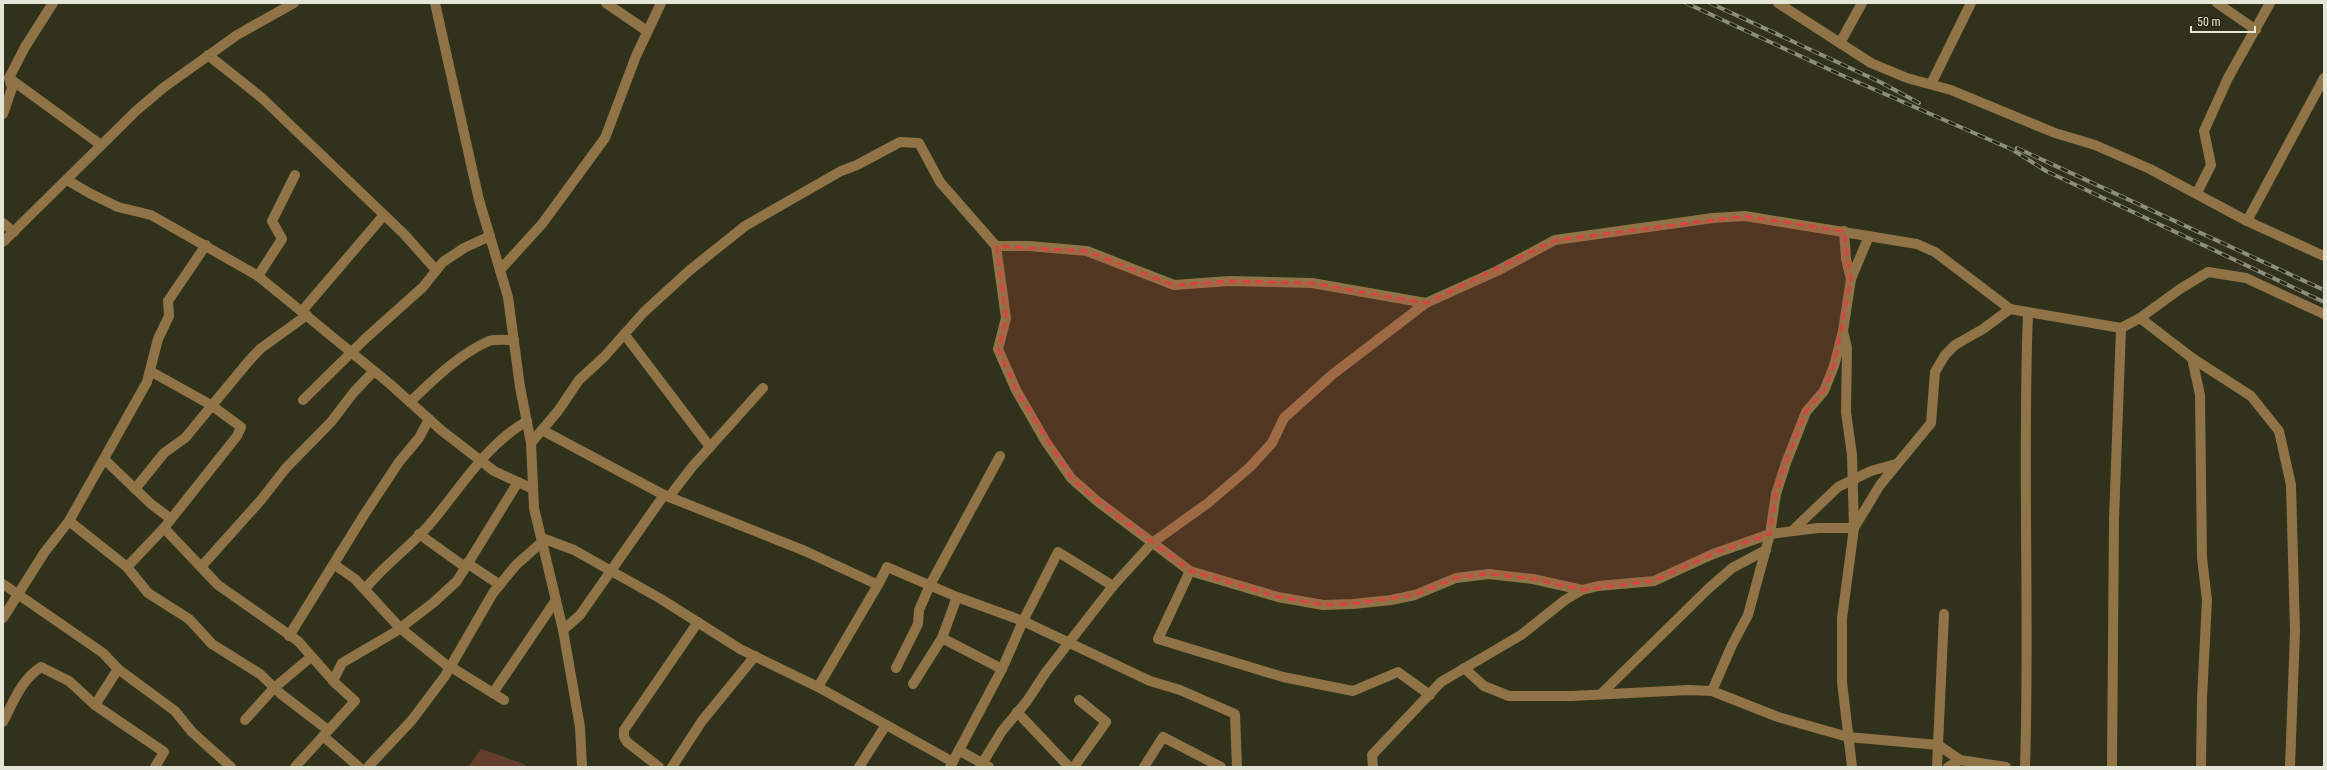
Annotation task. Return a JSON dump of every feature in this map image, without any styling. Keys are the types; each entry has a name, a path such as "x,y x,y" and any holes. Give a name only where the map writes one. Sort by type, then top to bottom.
{"street":[{"path":"3,114 12,88 9,78 25,47 53,3"},
{"path":"3,242 101,145 163,88 237,35 294,3"},
{"path":"435,3 479,200 508,297 531,443 534,508 563,630 580,727 582,767"},
{"path":"606,3 647,31"},
{"path":"500,270 542,224 605,138 647,31 661,3"},
{"path":"1778,3 1871,63 1907,78 1930,84 2055,133 2095,145 2197,193 2247,221 2324,256"},
{"path":"1840,43 1862,3"},
{"path":"1930,84 1971,3"},
{"path":"2217,3 2256,30"},
{"path":"2197,193 2211,166 2204,131 2228,78 2270,3"},
{"path":"208,55 262,98 384,215 436,270"},
{"path":"9,78 101,145"},
{"path":"2247,221 2324,78"},
{"path":"531,443 579,380 604,357 644,312 745,226 841,171 857,166 900,142 919,143 940,182 996,246 1006,318 998,349 1016,390 1046,442 1071,478 1098,501 1190,571 1278,597 1323,605 1353,604 1391,600 1415,595 1456,578 1489,574 1533,579 1582,590"},
{"path":"258,276 282,239 272,221 295,175"},
{"path":"67,180 118,207 151,215 258,276 353,353 429,419 494,471 533,489"},
{"path":"136,489 164,453 185,438 211,405 260,349 304,313 384,215"},
{"path":"960,751 984,766 1017,712 1113,586 1152,542 1208,503 1250,467 1272,443 1284,418 1333,374 1426,303 1497,271 1555,240 1713,218 1745,216 1917,244 1935,252 2010,309 2028,313 2120,328 2140,318 2180,289 2208,272 2246,278 2324,314"},
{"path":"3,224 14,232"},
{"path":"1844,231 1846,259 1851,278"},
{"path":"303,400 353,353 366,338 423,287 443,262 464,248 490,236"},
{"path":"1712,691 1732,645 1748,615 1770,534 1776,494 1786,463 1806,412 1828,384 1843,331 1851,278 1869,236"},
{"path":"3,618 44,553 69,521 105,460 147,382 158,339 169,316 168,301 206,245"},
{"path":"996,246 1029,246 1087,252 1174,285 1204,281 1219,283 1230,281 1269,281 1312,283 1426,303"},
{"path":"1854,528 1880,485 1931,423 1935,372 1945,355 1955,345 1983,329 2010,309"},
{"path":"2025,767 2027,697 2025,546 2028,313"},
{"path":"2140,318 2192,358 2251,396 2279,431 2291,485 2295,631 2290,767"},
{"path":"2112,767 2114,519 2120,328"},
{"path":"1843,331 1847,348 1846,412 1852,455 1854,528 1842,618 1842,682 1852,767"},
{"path":"625,335 710,447"},
{"path":"410,402 440,374 475,349 491,341 514,340"},
{"path":"2192,358 2200,395 2202,558 2207,600 2202,698 2201,767"},
{"path":"127,567 164,528 237,436 241,427 211,405 150,371"},
{"path":"201,567 261,500 286,468 331,422 354,392 374,371"},
{"path":"563,630 580,615 611,571 625,548 667,496 763,388"},
{"path":"289,636 399,462 419,438 429,419"},
{"path":"365,589 378,572 429,525 480,460 511,430 527,422"},
{"path":"542,430 667,496 805,551 874,582 879,582"},
{"path":"896,668 918,624 919,610 930,585 1000,456"},
{"path":"105,460 171,519"},
{"path":"1792,531 1838,487 1871,471 1896,464"},
{"path":"333,681 342,663 400,628 433,603 456,581 518,482"},
{"path":"69,521 127,567 148,593 189,619 212,644 260,674 325,733 359,767"},
{"path":"164,528 218,585 298,641 333,681 355,700 295,767"},
{"path":"1373,767 1372,755 1441,682 1521,635 1565,600 1582,590 1598,586 1654,581 1713,554 1770,534 1792,531 1854,528"},
{"path":"419,534 466,565 500,584"},
{"path":"542,539 574,550 755,656 818,687 952,764 1002,669 1023,621 1058,552 1113,586"},
{"path":"368,767 379,753 412,720 450,667 500,584 516,565 542,539"},
{"path":"1602,694 1708,589 1732,568 1766,550"},
{"path":"335,565 355,579 400,628 450,667 504,700"},
{"path":"818,687 887,566 957,597 1023,621 1150,681 1180,690 1235,714 1237,767"},
{"path":"1190,571 1158,639 1283,677 1353,691 1398,672 1430,695"},
{"path":"3,584 103,653 118,669 175,711 192,732 231,767"},
{"path":"913,684 942,638 957,597"},
{"path":"493,693 556,600"},
{"path":"1937,767 1944,614"},
{"path":"659,767 627,742 624,737 624,730 698,622"},
{"path":"942,638 972,655 1002,669"},
{"path":"672,767 702,721 755,656"},
{"path":"245,720 274,688 311,657"},
{"path":"3,722 18,692 31,674 41,667 69,681 95,705 164,752 155,767"},
{"path":"1464,668 1484,686 1509,696 1688,690 1712,691 1778,717 1848,737 1938,745 1960,760 2006,767"},
{"path":"95,705 118,669"},
{"path":"1074,767 1106,722 1079,700"},
{"path":"1017,712 1068,767"},
{"path":"859,767 886,725"},
{"path":"1144,767 1163,737 1221,767"},
{"path":"1948,767 1960,760"}],"highlighted area":[{"path":"1745,216 1844,231 1851,279 1834,366 1824,391 1806,412 1786,463 1776,494 1770,534 1713,554 1654,581 1582,590 1533,579 1489,574 1456,578 1415,595 1353,604 1323,605 1278,597 1190,571 1097,501 1071,478 1016,390 998,349 1006,318 996,246 1087,251 1174,285 1230,281 1312,283 1426,303 1555,240"}],"shaded area":[{"path":"481,749 524,764 527,767 468,767"}],"railway":[{"path":"1686,3 1839,74 2013,150 2046,171 2324,302"},
{"path":"1710,3 1880,82 1919,103"},
{"path":"2017,148 2324,290"}]}
